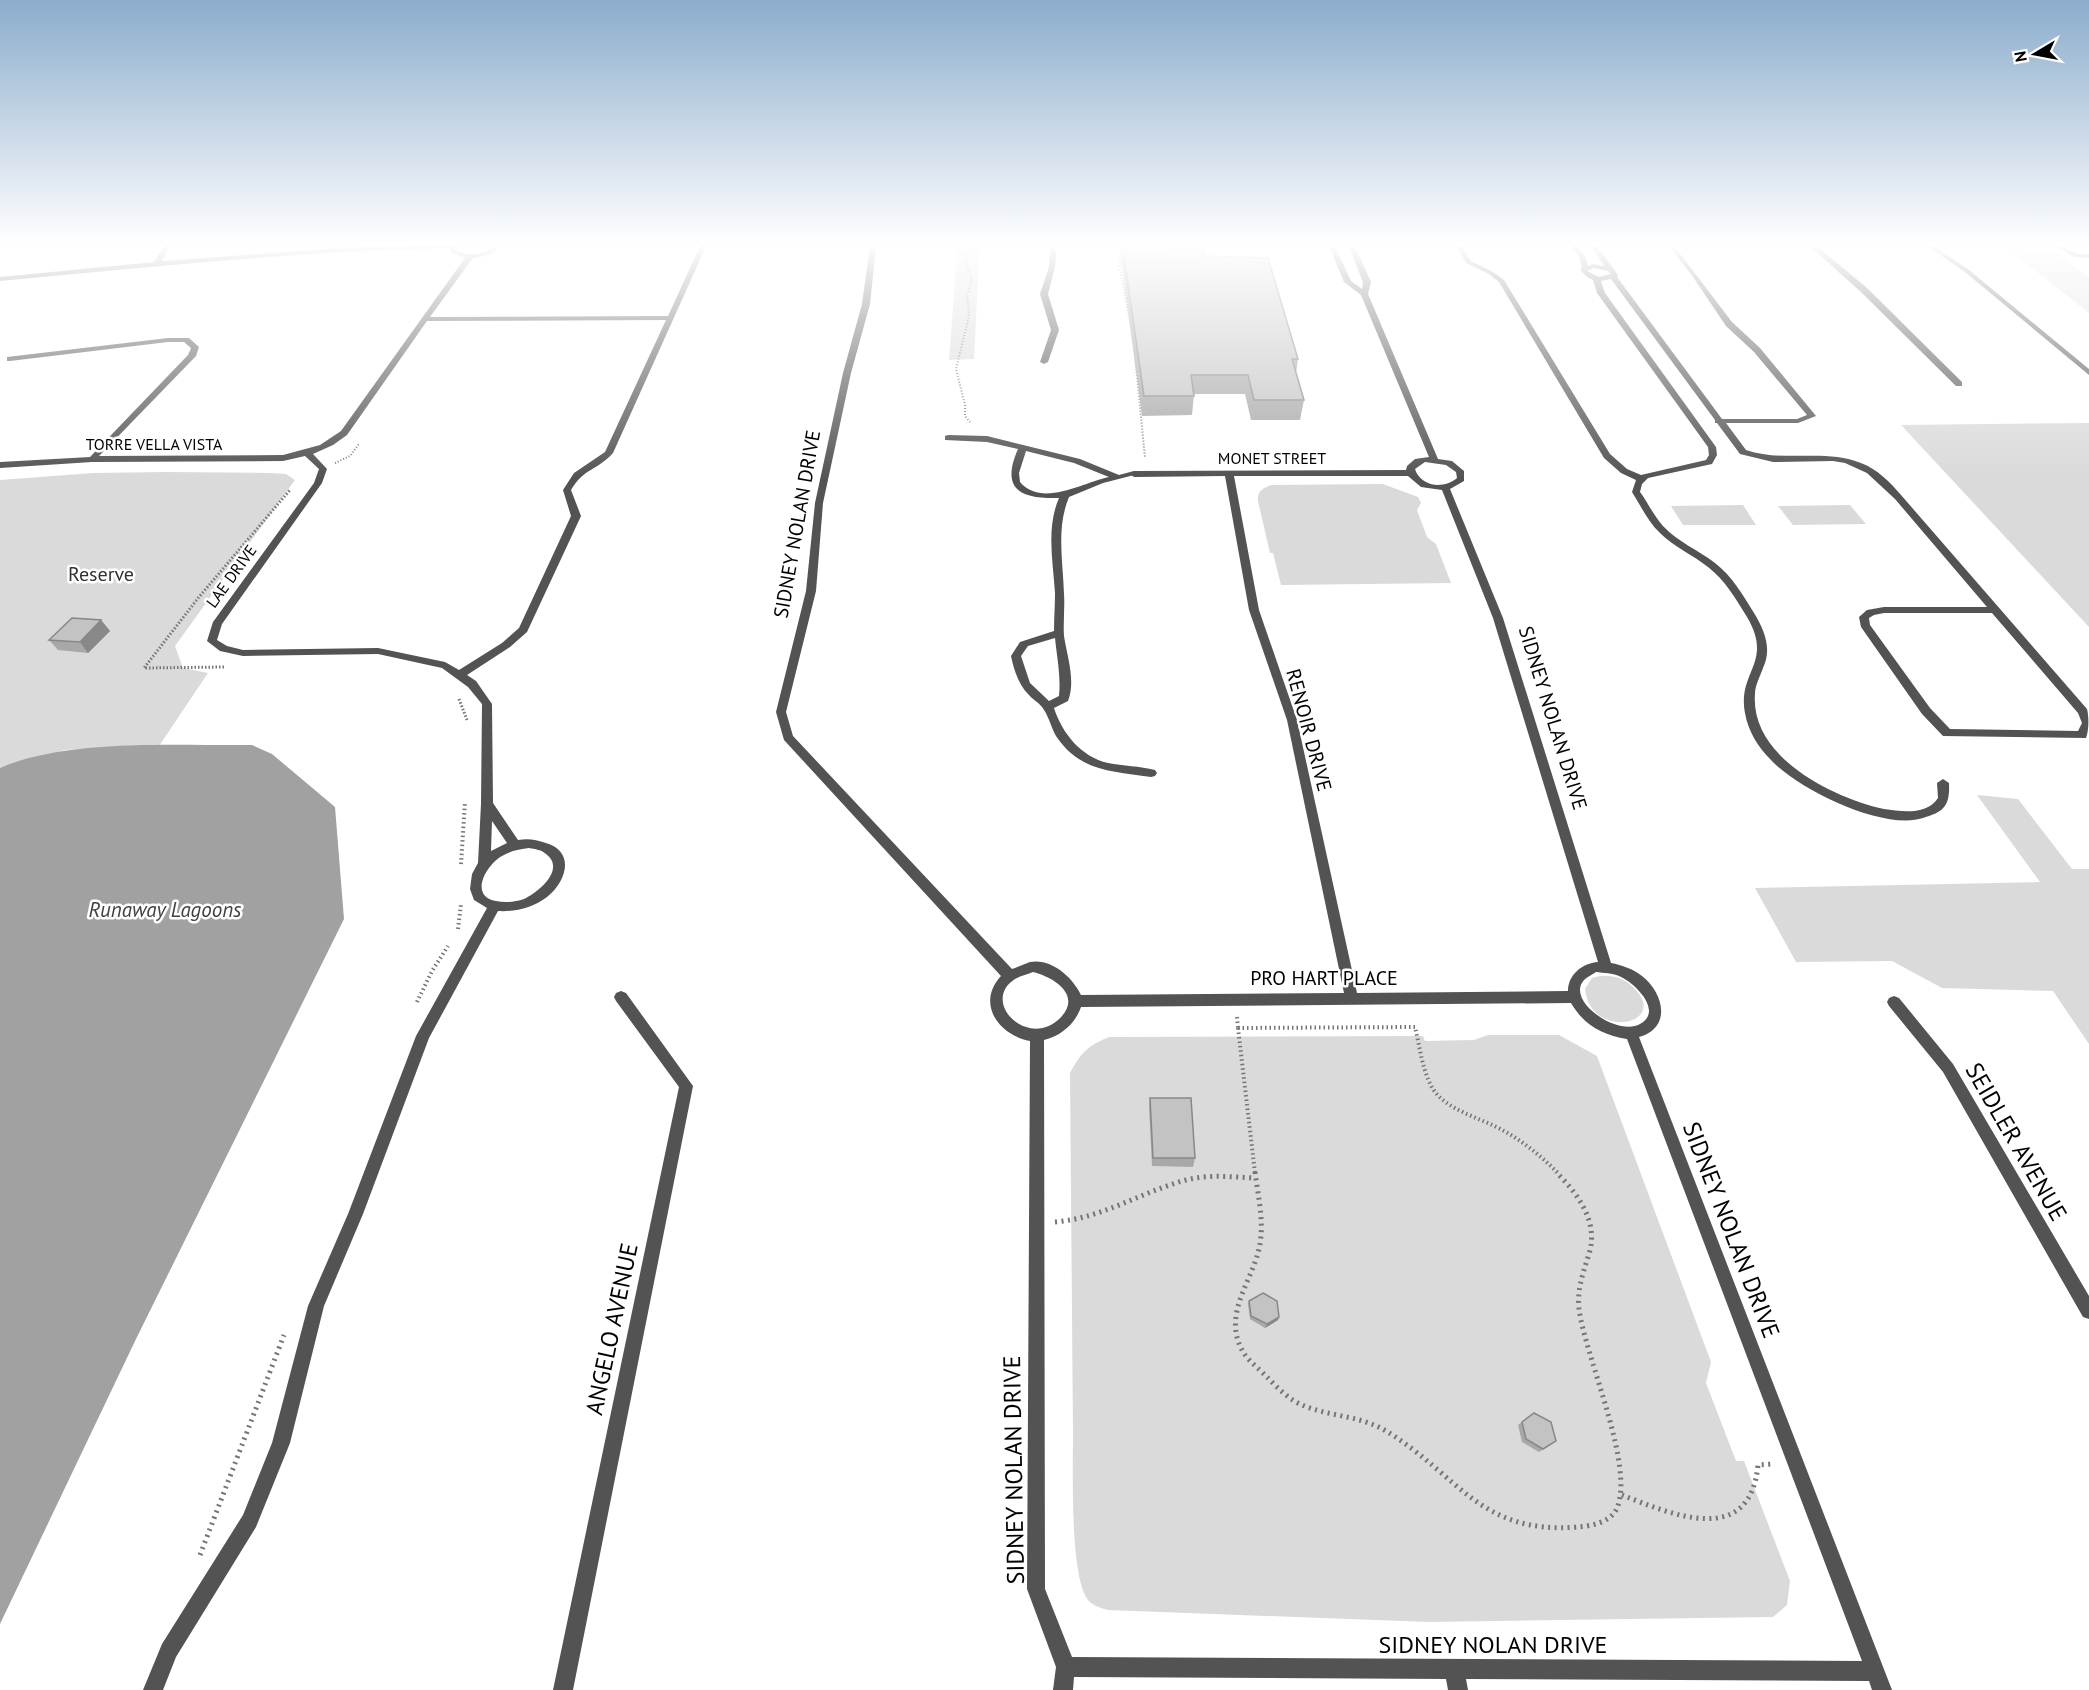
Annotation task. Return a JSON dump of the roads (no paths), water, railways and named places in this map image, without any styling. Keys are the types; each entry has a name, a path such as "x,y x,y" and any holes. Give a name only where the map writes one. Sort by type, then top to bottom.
{"street":[{"path":"307,453 329,446 344,433 425,321"},
{"path":"459,675 506,645 523,630 576,516 567,490 583,467 603,460 609,453 669,321"},
{"name":"SIDNEY NOLAN DRIVE","path":"861,321 847,373 819,503 812,591 781,712 788,737 1009,975"},
{"path":"1044,362 1055,330 1052,321"},
{"path":"1375,321 1434,459"},
{"path":"1526,321 1607,456 1614,464 1642,479"},
{"path":"1621,321 1712,447 1713,455 1709,462 1656,472 1642,479 1638,483 1636,492 1662,531 1709,562 1727,578 1761,634 1763,651 1760,668 1750,687 1749,709 1757,732 1774,756 1800,778 1829,793 1884,814 1913,818 1935,811 1944,798 1943,783"},
{"path":"1646,321 1743,452 1770,460 1843,460 1869,470 1880,479 1958,565 2083,712 2087,723 2085,740 1947,733 1926,711 1865,626 1864,617 1871,612 1884,610 1994,610"},
{"path":"1718,421 1798,421 1812,416 1757,350 1727,321"},
{"path":"1895,321 1959,384"},
{"path":"2027,321 2089,373"},
{"path":"10,359 168,340 186,340 195,346 192,356 92,459"},
{"path":"948,438 987,439 1023,447 1077,460 1117,477"},
{"name":"MONET STREET","path":"1023,447 1014,463 1017,485 1025,493 1043,496 1065,495 1117,477 1134,474 1410,473"},
{"name":"LAE DRIVE","path":"307,453 322,468 318,483 217,624 213,641 224,649 243,653 378,651 445,665 472,684 487,704 487,804 484,863"},
{"name":"TORRE VELLA VISTA","path":"0,465 92,459 283,458 307,453"},
{"path":"1434,459 1455,466 1462,475 1458,483 1445,487 1423,484 1410,473 1410,468 1418,461 1434,459"},
{"name":"RENOIR DRIVE","path":"1229,473 1254,610 1292,720 1351,997"},
{"name":"SIDNEY NOLAN DRIVE","path":"1445,487 1498,618 1606,967"},
{"path":"1047,706 1064,698 1066,685 1065,658 1059,633 1057,532 1059,507 1065,495"},
{"path":"1059,633 1024,644 1016,656 1020,677 1028,690 1047,706 1051,720 1066,743 1093,762 1151,773"},
{"path":"487,804 515,845"},
{"path":"536,843 552,849 559,858 561,868 549,890 523,905 508,908 494,907 484,902 477,894 474,884 484,863 503,849 536,843"},
{"path":"153,1690 169,1651 250,1521 281,1443 316,1306 356,1214 423,1036 494,907"},
{"path":"1033,967 1057,973 1066,980 1072,990 1074,1000 1067,1020 1048,1033 1037,1035 1013,1029 998,1013 997,993 1009,975 1020,969 1033,967"},
{"path":"1606,967 1632,976 1651,994 1655,1005 1655,1015 1650,1024 1642,1030 1631,1033 1617,1032 1603,1027 1585,1014 1574,997 1577,978 1584,971 1606,967"},
{"name":"PRO HART PLACE","path":"1074,1000 1574,997"},
{"name":"ANGELO AVENUE","path":"563,1690 686,1086 621,998"},
{"name":"SEIDLER AVENUE","path":"1894,1002 1948,1068 2089,1311"},
{"name":"SIDNEY NOLAN DRIVE","path":"1037,1035 1036,1589 1066,1667 1875,1671 1631,1033"},
{"path":"1063,1690 1066,1667"},
{"path":"1454,1669 1458,1690"},
{"path":"1875,1671 1882,1690"}],"water":[{"name":"Runaway Lagoons","path":"252,745 272,754 335,807 344,919 136,1339 0,1624 0,768 28,758 90,748"}],"park label":[{"name":"Reserve","path":"101,574"}]}
